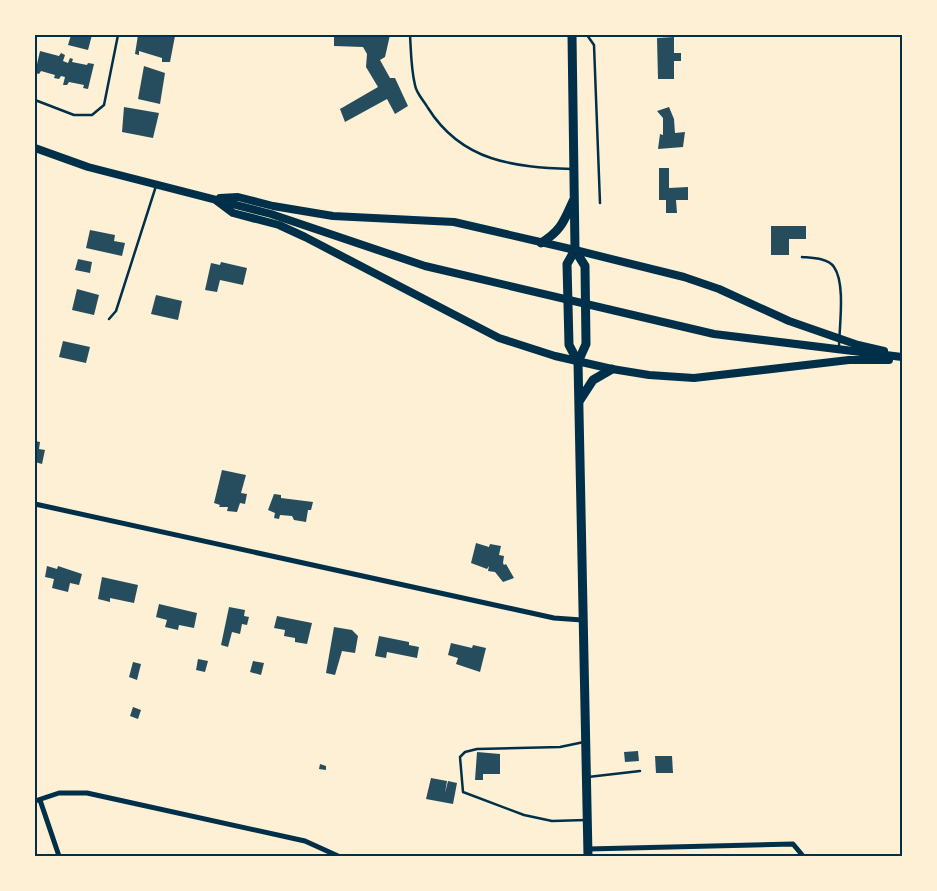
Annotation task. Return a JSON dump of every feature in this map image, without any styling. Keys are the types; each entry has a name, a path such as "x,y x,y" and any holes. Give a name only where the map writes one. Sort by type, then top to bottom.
{"main road":[{"path":"572,35 575,250 567,264 569,345 578,362"},
{"path":"35,148 88,167 271,214 425,266 714,334 902,357"},
{"path":"213,199 238,197 273,206 333,216 454,222 684,277 719,289 789,321 902,357"},
{"path":"541,243 561,228 574,198"},
{"path":"213,199 233,213 280,225 305,236 499,338 578,362 649,375 694,378 849,360 902,357"},
{"path":"575,250 585,266 586,344 578,362 588,853"},
{"path":"579,400 593,380 612,369"}],"street":[{"path":"35,504 554,618 582,620"},
{"path":"59,856 38,800 59,793 87,793 305,841 336,856"},
{"path":"588,853 794,844 803,856"}],"lane":[{"path":"35,100 74,115 92,115 104,105 118,35"},
{"path":"410,35 415,87 439,125 456,140 488,158 528,168 574,169"},
{"path":"587,35 594,45 600,203"},
{"path":"109,319 116,311 156,184"},
{"path":"802,257 824,260 834,267 841,291 839,350"},
{"path":"585,742 560,747 477,749 464,752 460,757 460,767 464,792 468,794 524,815 552,821 588,820"},
{"path":"586,777 640,771"}],"building":[{"path":"71,35 92,35 88,50 68,45"},
{"path":"138,35 175,36 170,62 162,62 162,58 139,51 139,55 135,54"},
{"path":"334,35 390,35 385,57 380,60 390,78 395,78 408,106 395,114 387,99 345,122 340,109 378,87 366,67 367,54 363,47 334,46"},
{"path":"674,37 674,53 681,53 681,61 674,61 674,79 658,79 657,38"},
{"path":"40,51 59,56 61,53 65,55 63,61 68,63 70,58 73,59 72,62 87,65 88,63 94,64 88,89 83,88 84,85 69,82 67,85 63,85 65,77 54,78 55,75 41,71 39,74 35,73"},
{"path":"144,66 165,73 160,104 138,99"},
{"path":"124,107 159,113 153,138 122,132"},
{"path":"669,107 674,119 675,133 685,132 683,147 658,149 660,134 663,135 663,118 657,111"},
{"path":"659,168 669,168 669,188 688,187 688,200 676,200 677,213 666,213 666,200 659,200"},
{"path":"771,226 806,226 806,239 789,239 789,255 771,255"},
{"path":"90,230 115,235 114,241 125,243 122,256 86,248"},
{"path":"78,259 92,262 90,273 75,270"},
{"path":"221,262 247,268 243,285 220,280 217,292 205,290 211,263 220,265"},
{"path":"77,289 99,295 94,315 72,310"},
{"path":"156,295 182,301 178,320 151,314"},
{"path":"63,341 90,347 86,363 59,357"},
{"path":"35,441 40,442 39,449 45,450 42,464 35,462"},
{"path":"222,470 246,475 241,493 247,494 245,504 240,503 237,512 227,511 228,507 219,507 220,505 214,503"},
{"path":"274,494 281,495 281,498 313,502 311,510 308,510 306,522 294,520 292,516 280,515 279,519 274,518 275,513 268,510"},
{"path":"476,543 489,547 490,544 501,546 499,555 504,556 503,563 504,565 506,564 514,578 503,582 495,572 488,571 489,566 487,569 471,563"},
{"path":"47,566 57,569 58,566 82,574 79,585 70,583 68,592 52,588 54,579 45,577"},
{"path":"102,577 138,585 134,603 110,598 110,602 98,599"},
{"path":"159,604 197,613 194,628 179,625 178,630 165,627 167,620 156,617"},
{"path":"229,607 245,610 244,616 249,617 247,625 242,624 240,634 232,632 228,647 221,645"},
{"path":"277,616 312,623 307,644 295,642 295,638 284,636 285,630 274,628"},
{"path":"334,627 352,630 358,636 355,653 342,651 335,675 326,673"},
{"path":"379,636 409,642 409,645 419,647 417,658 387,652 386,658 375,656"},
{"path":"451,643 472,648 473,645 486,648 480,672 456,664 458,658 448,655"},
{"path":"198,659 208,661 205,672 196,670"},
{"path":"253,661 264,663 261,675 250,672"},
{"path":"133,662 141,664 137,680 129,677"},
{"path":"133,707 141,710 138,719 130,716"},
{"path":"638,751 639,761 625,762 624,752"},
{"path":"477,752 500,754 500,774 483,774 483,780 475,780"},
{"path":"655,756 672,756 673,773 656,773"},
{"path":"320,764 326,766 326,770 319,769"},
{"path":"431,778 447,781 445,793 448,781 457,783 453,804 426,799"}]}
